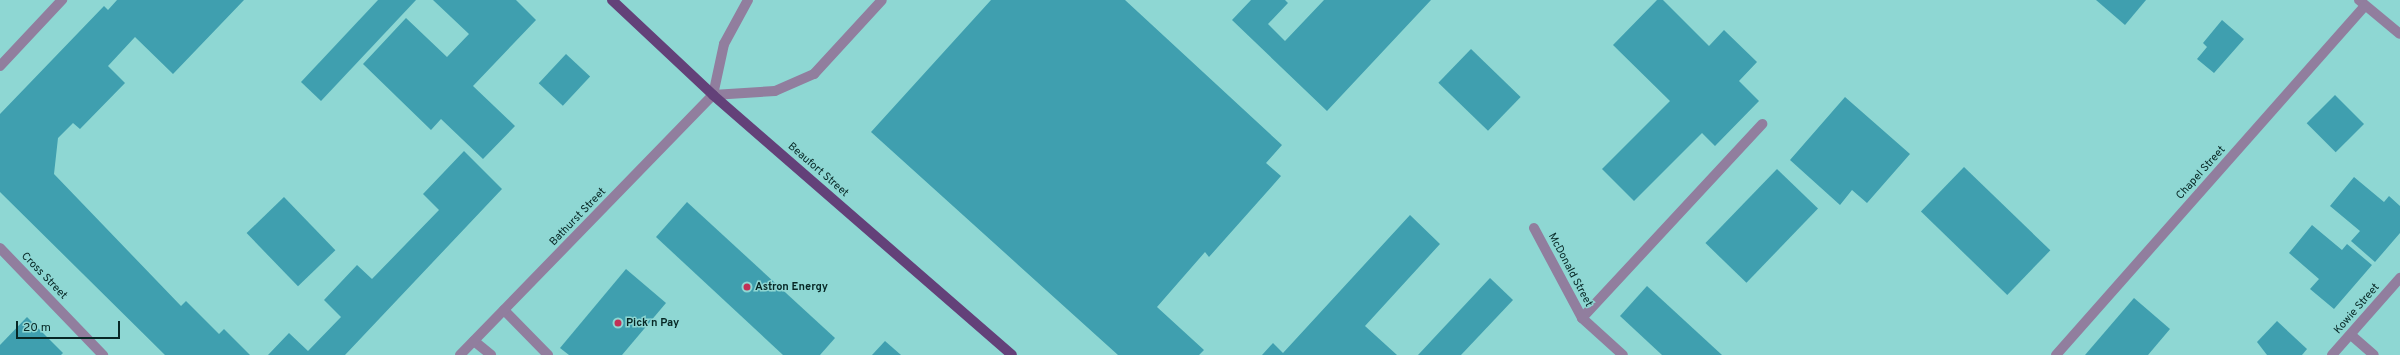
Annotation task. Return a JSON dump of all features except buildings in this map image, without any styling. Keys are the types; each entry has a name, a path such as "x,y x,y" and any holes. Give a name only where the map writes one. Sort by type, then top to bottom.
{"main road":[{"name":"Beaufort Street","path":"612,0 713,95 1012,355"}],"street":[{"path":"0,66 62,0"},
{"path":"748,0 724,44 713,95 775,91 814,74 882,0"},
{"path":"2362,3 2400,34"},
{"name":"Chapel Street","path":"2056,355 2362,3"},
{"name":"Bathurst Street","path":"460,355 713,95"},
{"path":"1582,318 1762,124"},
{"name":"McDonald Street","path":"1534,228 1582,318 1623,355"},
{"name":"Cross Street","path":"0,248 104,355"},
{"name":"Kowie Street","path":"2332,355 2400,278"},
{"path":"504,310 548,355"},
{"path":"2351,335 2374,355"},
{"path":"474,341 491,355"}],"place":[{"name":"Astron Energy","path":"747,287"},
{"name":"Pick n Pay","path":"618,323"}]}
